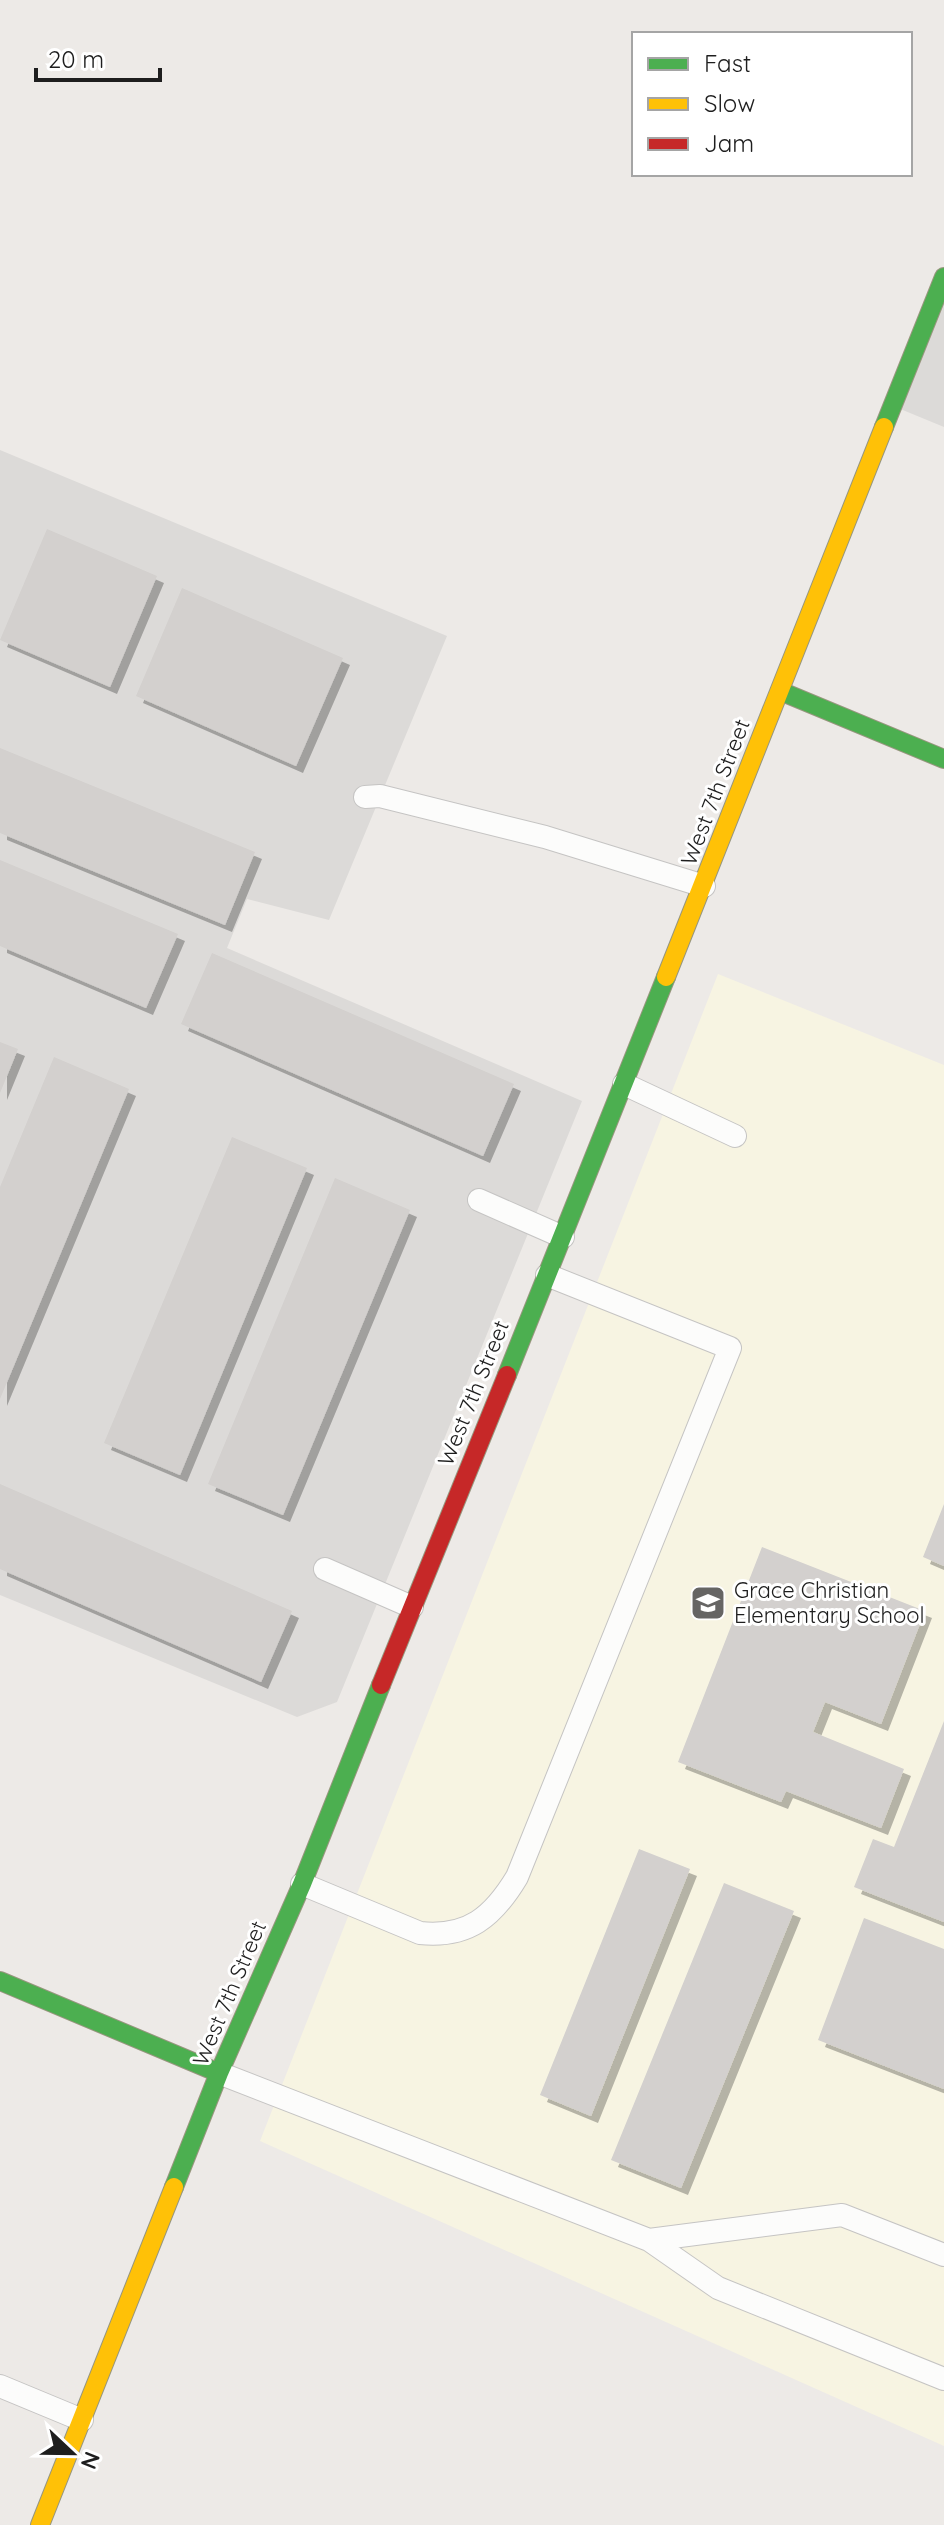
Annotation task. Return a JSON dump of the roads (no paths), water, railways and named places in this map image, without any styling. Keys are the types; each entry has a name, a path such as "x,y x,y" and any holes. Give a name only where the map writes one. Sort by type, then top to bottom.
{"main road":[{"name":"West 7th Street","path":"40,2525 219,2073 302,1884 563,1237 944,277"},
{"path":"780,691 944,759"},
{"path":"0,1981 219,2073"}],"lane":[{"path":"365,797 380,796 545,837 704,886"},
{"path":"624,1084 735,1136"},
{"path":"479,1200 563,1237"},
{"path":"302,1884 420,1933 434,1935 465,1930 498,1905 513,1885 553,1789 730,1348 547,1275"},
{"path":"325,1569 412,1607"},
{"path":"219,2073 649,2240 718,2288 944,2379"},
{"path":"649,2240 842,2215 944,2255"},
{"path":"0,2386 82,2420"}],"place":[{"name":"Grace Christian Elementary School","path":"708,1603"}]}
